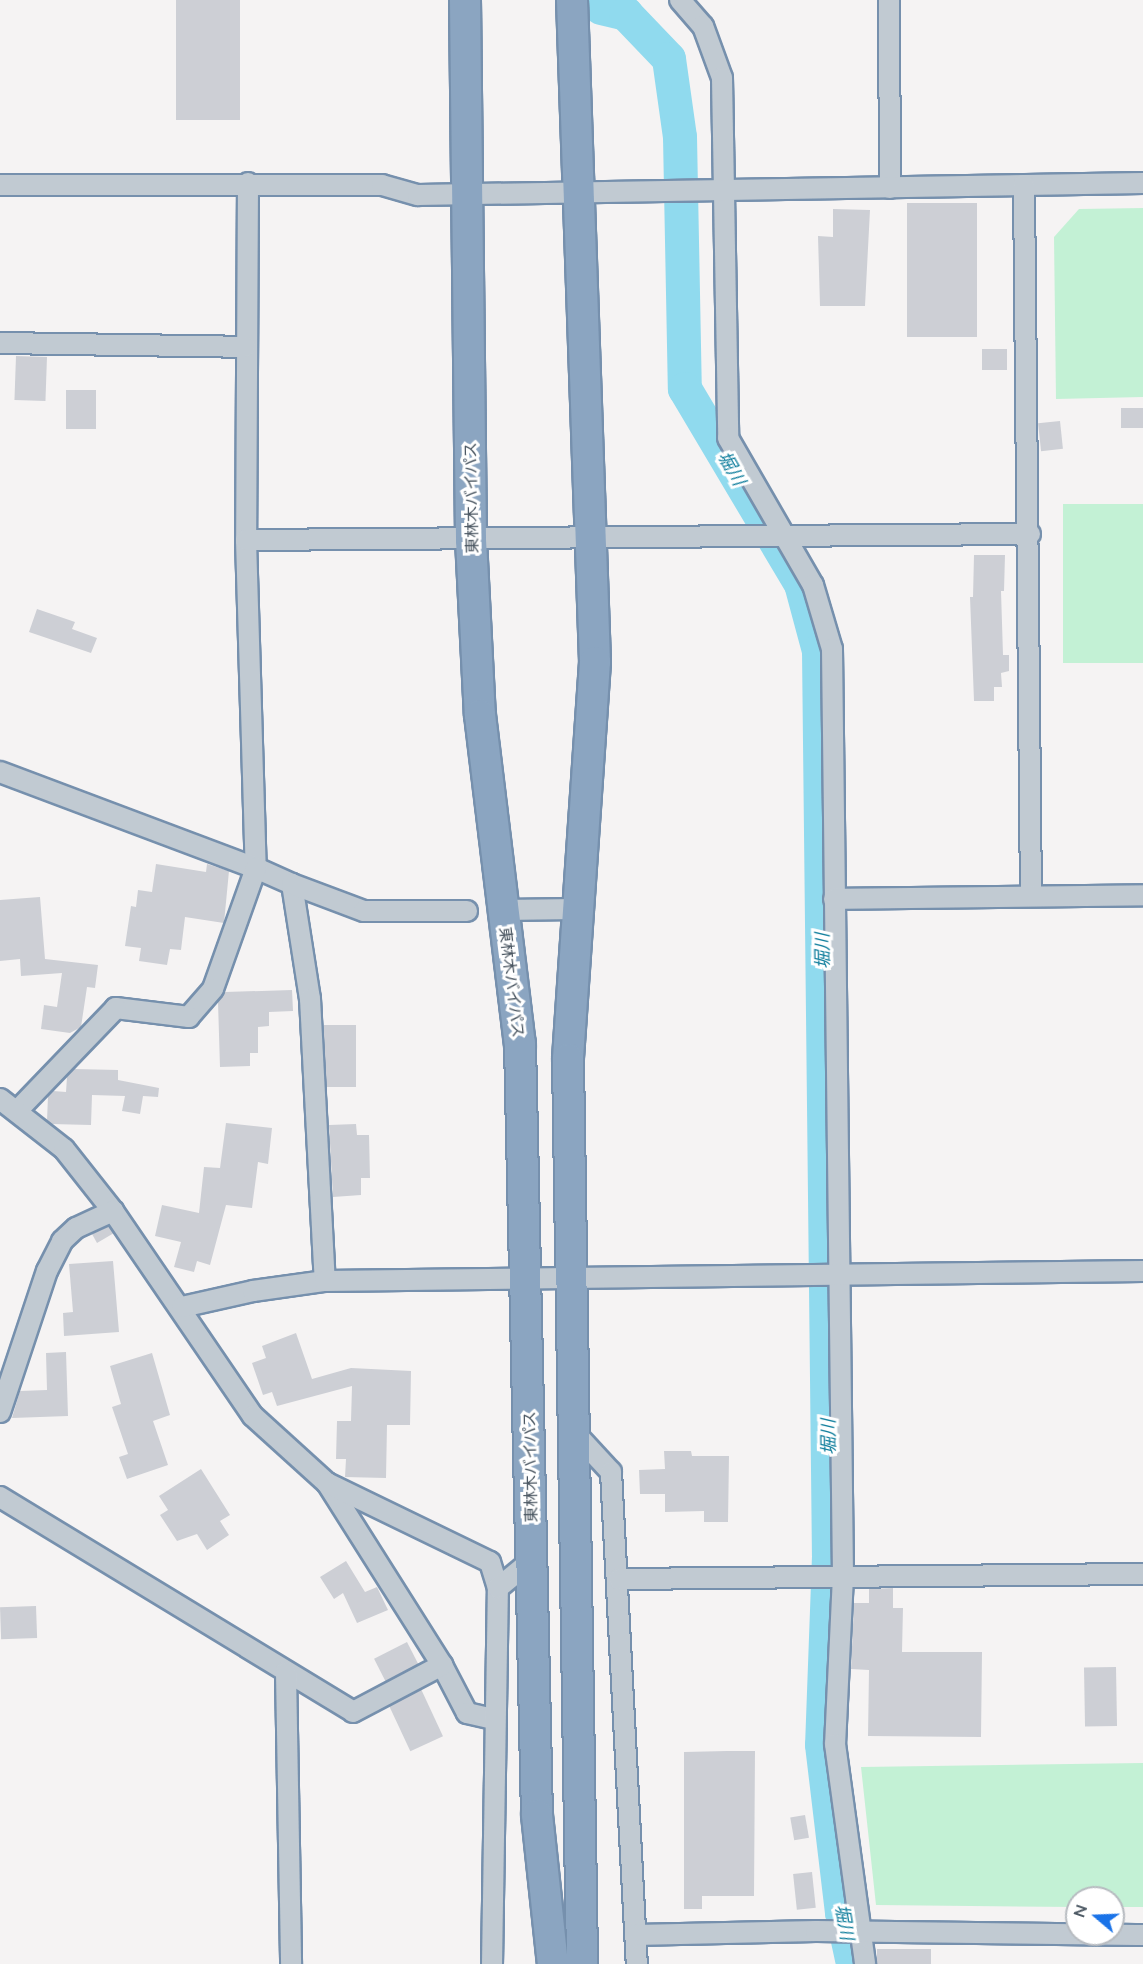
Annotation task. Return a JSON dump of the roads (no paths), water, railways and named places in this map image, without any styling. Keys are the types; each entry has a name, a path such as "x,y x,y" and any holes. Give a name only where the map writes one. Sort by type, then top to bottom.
{"highway":[{"name":"東林木バイパス","path":"465,0 471,540 480,715 520,1044 537,1815 553,1964"},
{"path":"572,0 593,539 595,662 567,1059 580,1732 582,1964"},
{"path":"580,1732 602,1964"},
{"path":"537,1815 543,1964"}],"street":[{"path":"680,0 703,26 722,78 728,438 813,585 832,649 843,1576 835,1744 865,1964"},
{"path":"889,0 890,188"},
{"path":"18,1110 116,1008 189,1017 213,989 256,868 246,540 245,347 248,183"},
{"path":"0,185 248,183 382,185 418,195 579,195 1143,183"},
{"path":"1024,185 1030,534 1031,896"},
{"path":"0,343 245,347"},
{"path":"246,540 1030,534"},
{"path":"0,772 364,911 466,910"},
{"path":"292,884 310,999 325,1281"},
{"path":"834,899 1143,895"},
{"path":"502,910 577,909"},
{"path":"0,1099 18,1110 64,1149 113,1211 182,1307 253,1416 327,1483 442,1665 467,1713 493,1719"},
{"path":"0,1412 47,1271 62,1240 76,1228 113,1211"},
{"path":"182,1307 253,1291 325,1281 1143,1271"},
{"path":"573,1432 611,1472 619,1579 637,1964"},
{"path":"327,1483 490,1562 498,1588 493,1719 492,1964"},
{"path":"0,1497 353,1712 442,1665"},
{"path":"498,1588 532,1560"},
{"path":"619,1579 1143,1574"},
{"path":"286,1672 291,1964"},
{"path":"635,1935 816,1931 1143,1935"}],"waterway":[{"name":"堀川","path":"601,8 626,14 669,59 680,137 685,389 801,584 819,651 829,1556 822,1745 842,1913 853,1964"}]}
